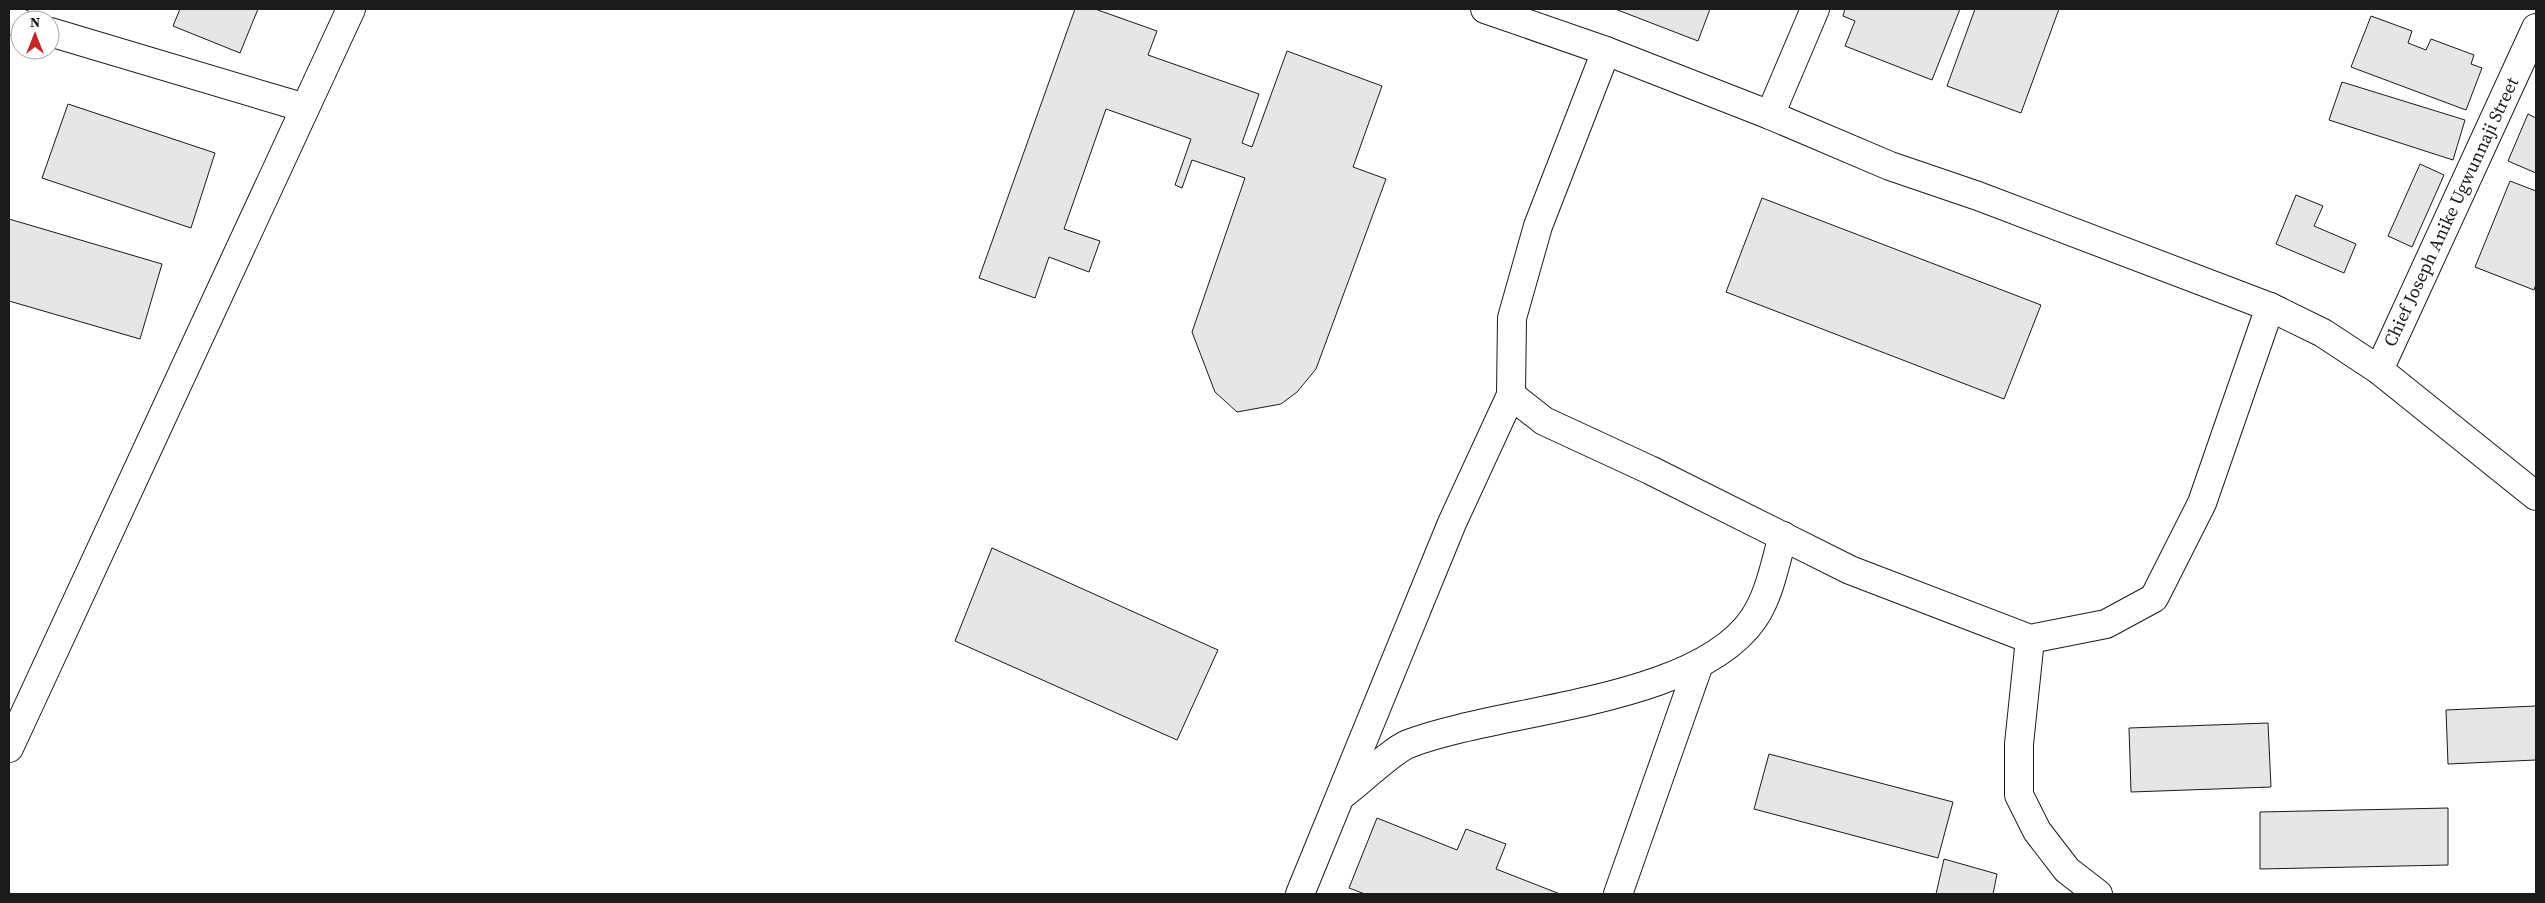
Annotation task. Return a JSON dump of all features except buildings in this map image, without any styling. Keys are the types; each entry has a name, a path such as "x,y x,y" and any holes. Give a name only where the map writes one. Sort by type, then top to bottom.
{"street":[{"path":"9,748 351,9"},
{"path":"1485,9 1606,51 1770,115 1890,166 1978,196 2270,307 2323,333 2379,370 2536,496"},
{"path":"1770,115 1814,9"},
{"name":"Chief Joseph Anike Ugwunnaji Street","path":"2379,370 2536,28"},
{"path":"60,35 305,108"},
{"path":"1300,894 1452,522 1511,395 1512,318 1538,226 1606,51"},
{"path":"1511,395 1544,421 1650,470 1850,570 2030,639 2106,624 2154,598 2202,504 2270,307"},
{"path":"1342,795 1406,745 1460,728 1664,680 1699,664 1722,650 1753,619 1763,602 1783,536"},
{"path":"2030,639 2019,744 2019,795 2037,831 2067,870 2098,894"},
{"path":"1618,894 1699,664"}]}
